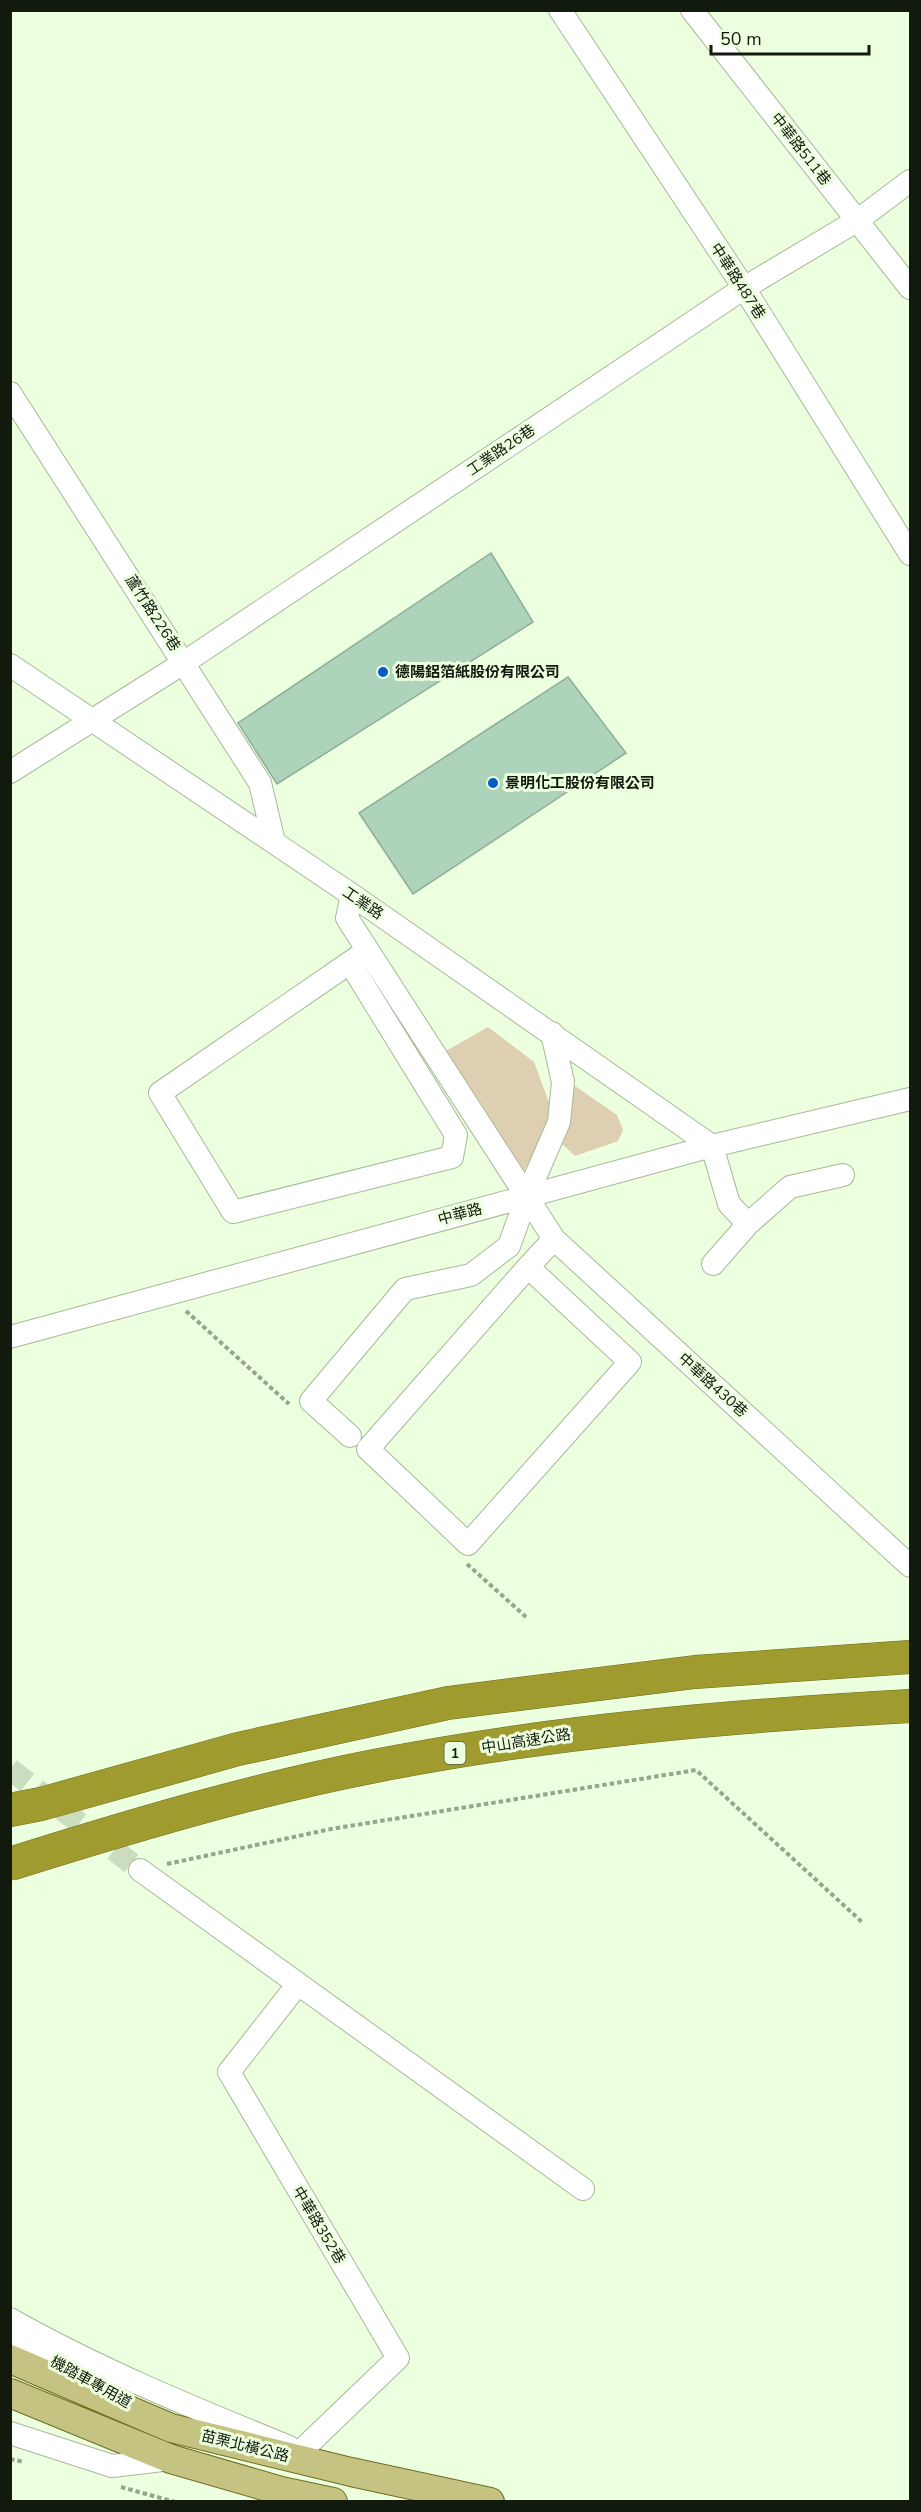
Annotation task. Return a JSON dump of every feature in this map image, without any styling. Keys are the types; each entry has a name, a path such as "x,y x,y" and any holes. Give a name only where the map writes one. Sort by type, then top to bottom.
{"highway":[{"path":"26,1807 237,1749 448,1703 695,1672 910,1657"},
{"name":"中山高速公路","path":"10,1864 179,1813 379,1765 576,1733 781,1713 910,1706"}],"main road":[{"name":"苗栗北橫公路","path":"10,2359 171,2428 351,2472 490,2502"},
{"name":"苗栗北橫公路","path":"10,2393 171,2459 281,2491 333,2502"},
{"path":"347,2502 351,2472"}],"street":[{"name":"中華路487巷","path":"560,10 744,288 910,554"},
{"name":"中華路511巷","path":"692,10 910,288"},
{"name":"工業路26巷","path":"10,772 185,662 744,288 858,220 910,181"},
{"name":"蘆竹路226巷","path":"10,393 185,662 260,783 274,843"},
{"name":"工業路","path":"10,666 352,895 712,1146"},
{"path":"352,895 347,918 359,957 456,1135 452,1157 233,1212 160,1093 359,957"},
{"name":"中華路430巷","path":"359,957 527,1196 554,1239 910,1566"},
{"path":"350,1436 311,1401 405,1289 471,1275 509,1246 527,1196 559,1122 562,1082 552,1033"},
{"name":"中華路","path":"10,1337 712,1146 910,1099"},
{"path":"712,1146 729,1204 748,1224"},
{"path":"713,1264 748,1224 790,1186 843,1175"},
{"path":"528,1266 630,1362 468,1544 368,1449 528,1266 554,1239"},
{"path":"140,1870 583,2189"},
{"name":"中華路352巷","path":"298,1984 229,2072 398,2358 300,2452"},
{"path":"10,2319 149,2390 351,2472"},
{"name":"機踏車專用道","path":"10,2337 171,2428"},
{"path":"10,2404 171,2459"},
{"path":"10,2433 112,2466 171,2459"}],"path":[{"path":"140,1870 331,1829 696,1770 862,1922"}],"shaded area":[{"path":"488,1027 534,1062 550,1105 544,1137 523,1172 446,1051"},
{"path":"575,1086 617,1115 623,1130 618,1141 575,1156 562,1144 569,1120 570,1095"}],"building":[{"name":"德陽鋁箔紙股份有限公司","path":"491,553 533,622 277,784 238,723"},
{"name":"景明化工股份有限公司","path":"568,677 626,753 413,894 359,813"}],"tunnel":[{"path":"10,1769 140,1870"}],"place":[{"name":"德陽鋁箔紙股份有限公司","path":"383,672"},
{"name":"景明化工股份有限公司","path":"493,783"}]}
